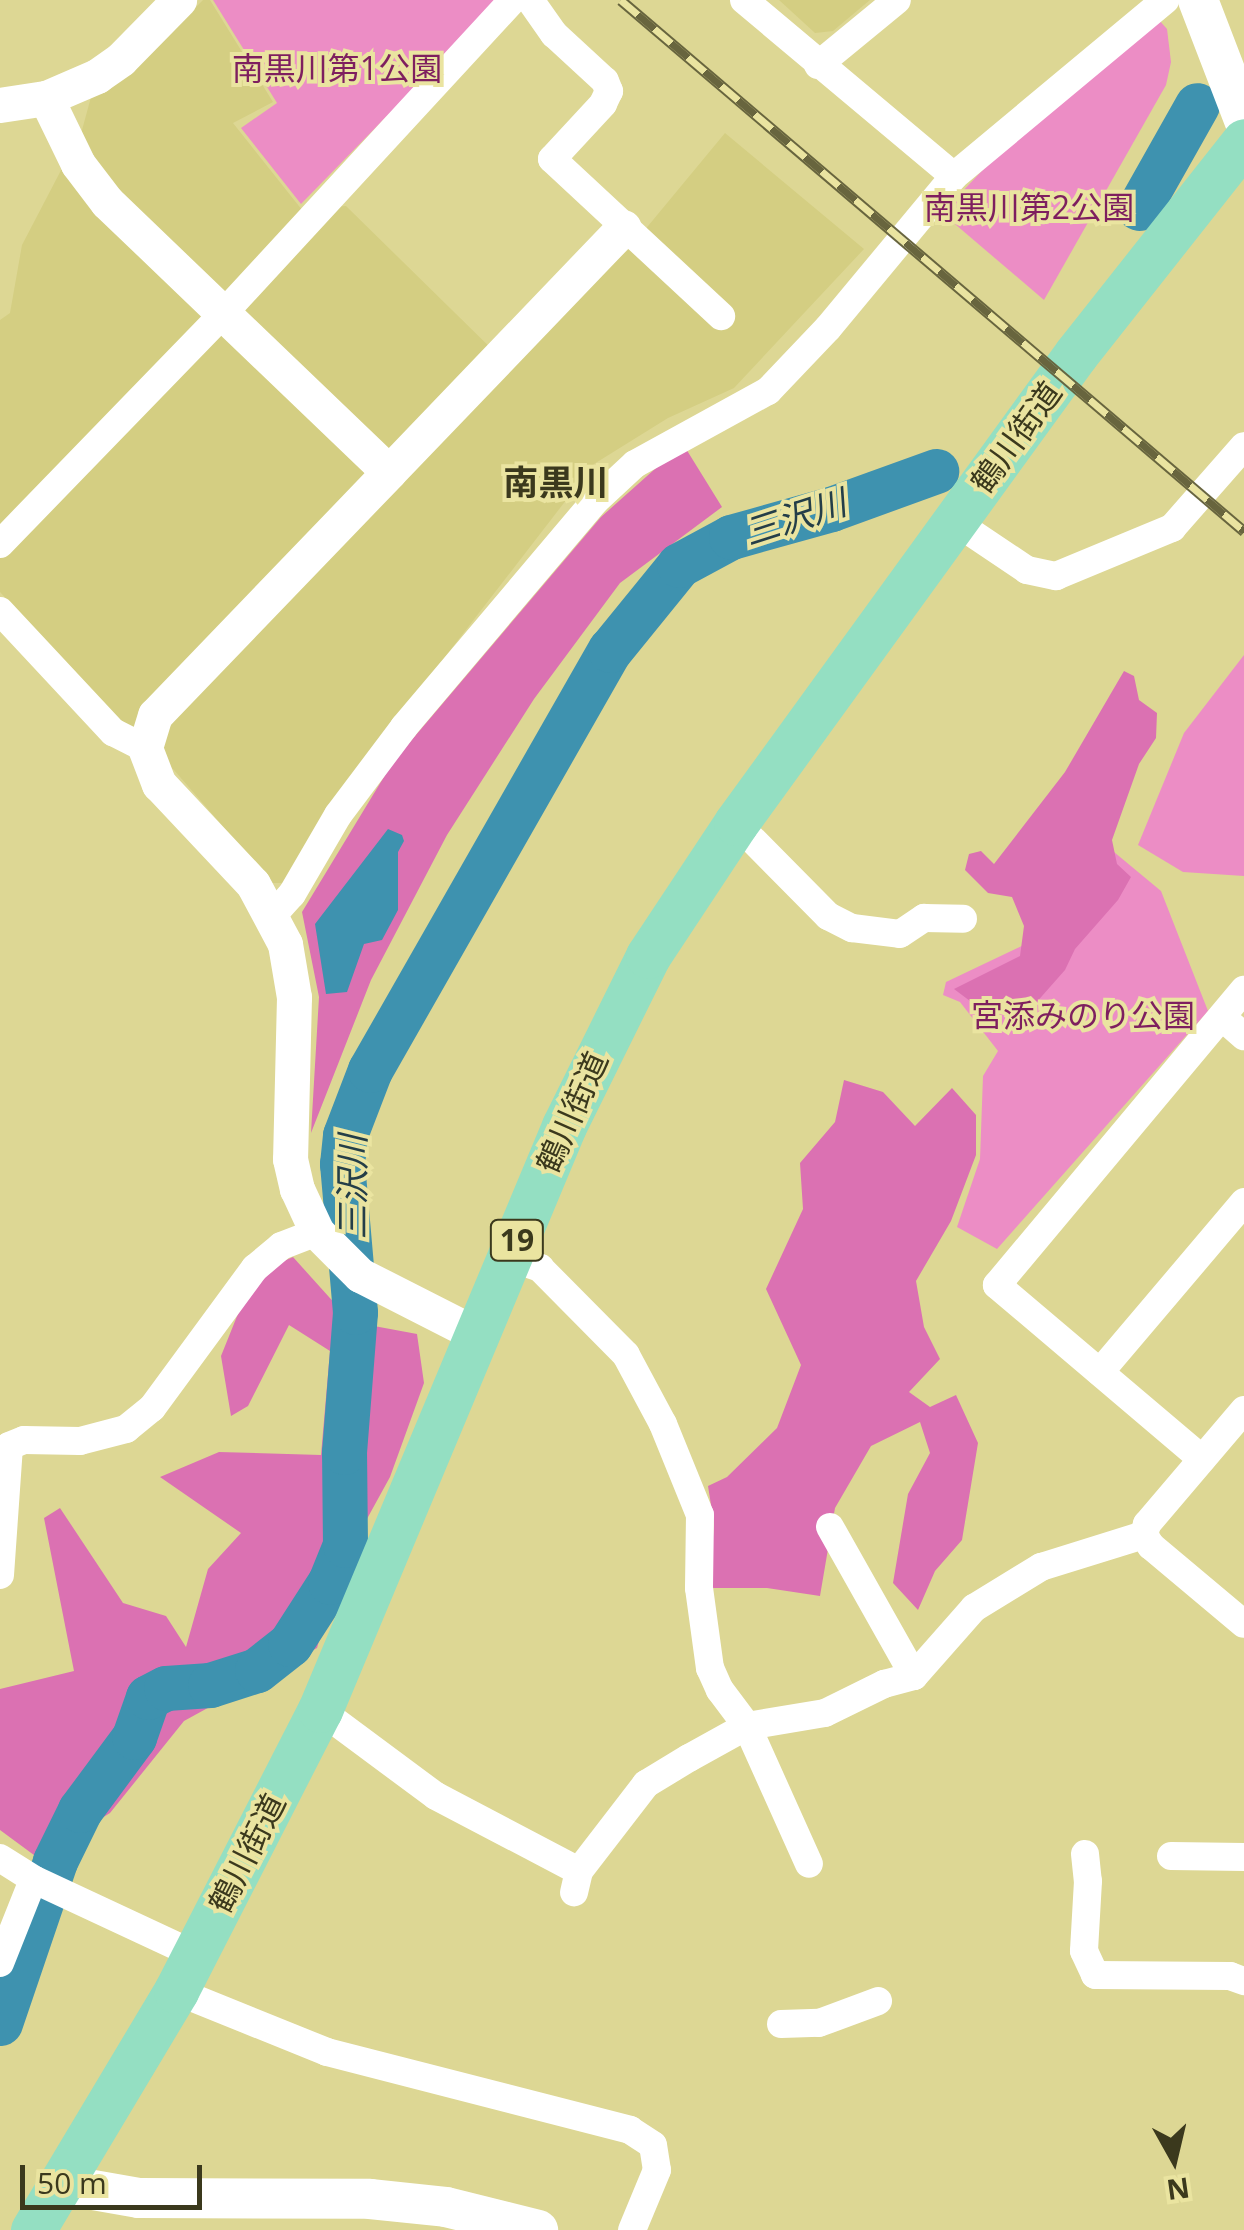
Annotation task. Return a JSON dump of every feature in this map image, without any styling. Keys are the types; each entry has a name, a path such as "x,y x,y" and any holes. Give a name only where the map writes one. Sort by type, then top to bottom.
{"main road":[{"path":"1198,0 1244,120"},
{"name":"鶴川街道","path":"33,2230 186,1973 320,1710 611,1025 648,956 736,822 954,521 1150,254 1244,141"},
{"path":"59,2184 140,2198 370,2199 446,2207 538,2230"}],"street":[{"path":"0,105 46,98 97,76 122,58 179,0"},
{"path":"0,544 222,314 513,0"},
{"path":"530,0 554,34 606,81 609,91 603,104 552,159 720,316"},
{"path":"744,0 954,176"},
{"path":"818,65 897,0"},
{"path":"273,914 292,894 338,815 404,728 595,501 635,464 768,391 828,328 954,176 1166,0"},
{"path":"46,98 78,164 107,202 389,472"},
{"path":"478,1335 378,1286 320,1236 297,1190 290,1158 294,998 285,944 273,914 253,884 159,784 145,748 155,715 624,227"},
{"path":"954,521 1027,570 1056,576 1172,528 1244,446"},
{"path":"0,611 112,732 145,748"},
{"path":"736,822 828,916 852,928 900,934 924,918 963,919"},
{"path":"1202,1460 996,1285 1234,1027 1244,990"},
{"path":"1100,1372 1244,1202"},
{"path":"0,1575 9,1446 24,1440 80,1442 126,1429 152,1408 256,1268 281,1246 320,1236"},
{"path":"510,1258 540,1268 626,1355 663,1424 700,1515 699,1588 710,1668 747,1726 809,1864"},
{"path":"1243,1620 1151,1546 1144,1535 1147,1524 1244,1410"},
{"path":"830,1527 914,1676"},
{"path":"320,1710 436,1796 576,1881 646,1784 747,1726 825,1712 884,1684 914,1676 974,1608 1041,1567 1144,1535"},
{"path":"1085,1854 1088,1881 1084,1951 1096,1974 1230,1976 1244,1981"},
{"path":"1171,1856 1244,1858"},
{"path":"0,1858 186,1973 327,2052 630,2130 652,2145 657,2170 632,2230"},
{"path":"0,1963 34,1880"},
{"path":"782,2024 818,2023 878,2001"}],"shaded area":[{"path":"203,0 210,0 273,102 233,123 314,225 333,207 346,206 505,362 629,249 725,133 864,249 734,388 668,418 594,464 367,758 286,883 272,883 174,770 116,720 0,592 0,320 10,313 22,245 82,130 91,97 135,69"},
{"path":"779,0 870,0 833,31 815,33"},
{"path":"683,444 722,507 620,583 534,699 447,835 371,980 311,1133 319,997 302,912 393,762 601,517"},
{"path":"1124,671 1134,676 1139,700 1157,713 1156,738 1139,764 1112,840 1117,864 1131,877 1118,900 1075,949 1065,970 1027,1013 1013,1021 988,999 970,1001 954,989 1020,956 1024,926 1012,897 988,893 965,870 969,854 981,851 994,864 1065,772"},
{"path":"844,1080 883,1092 915,1126 952,1088 976,1115 976,1155 951,1221 916,1281 924,1327 940,1359 909,1392 930,1407 956,1395 978,1443 962,1540 935,1571 918,1610 893,1583 908,1494 930,1453 920,1422 871,1446 835,1508 820,1596 767,1588 709,1588 714,1524 708,1486 727,1477 777,1428 801,1365 766,1289 803,1209 800,1163 835,1122"},
{"path":"293,1257 338,1307 374,1326 417,1334 424,1383 390,1477 340,1568 317,1648 184,1721 110,1813 38,1858 0,1830 0,1689 74,1671 44,1518 60,1508 123,1603 166,1616 186,1647 208,1569 241,1533 160,1477 219,1452 321,1455 330,1351 289,1325 248,1406 231,1416 221,1356 254,1274"}],"green space":[{"name":"南黒川第1公園","path":"213,0 500,0 301,204 241,128 277,103"},
{"name":"南黒川第2公園","path":"1159,20 1167,29 1171,62 1166,85 1044,300 942,213 1013,138"},
{"path":"1244,655 1244,876 1183,872 1138,845 1184,733"},
{"name":"宮添みのり公園","path":"1114,852 1161,891 1208,1011 997,1249 957,1227 980,1159 983,1076 998,1051 960,1002 943,995 946,982 1028,943"}],"water":[{"path":"388,829 402,835 404,841 398,852 398,910 382,940 364,944 347,992 326,994 315,924"}],"waterway":[{"name":"三沢川","path":"1139,208 1197,105"},
{"name":"三沢川","path":"0,2023 55,1861 80,1810 134,1737 148,1697 166,1688 210,1685 257,1670 290,1644 330,1582 345,1545 344,1452 355,1312 342,1164 345,1135 370,1070 610,650 679,565 731,537 831,509 936,471"}],"railway":[{"path":"621,0 1244,531"}],"district":[{"name":"南黒川","path":"556,482"}]}
